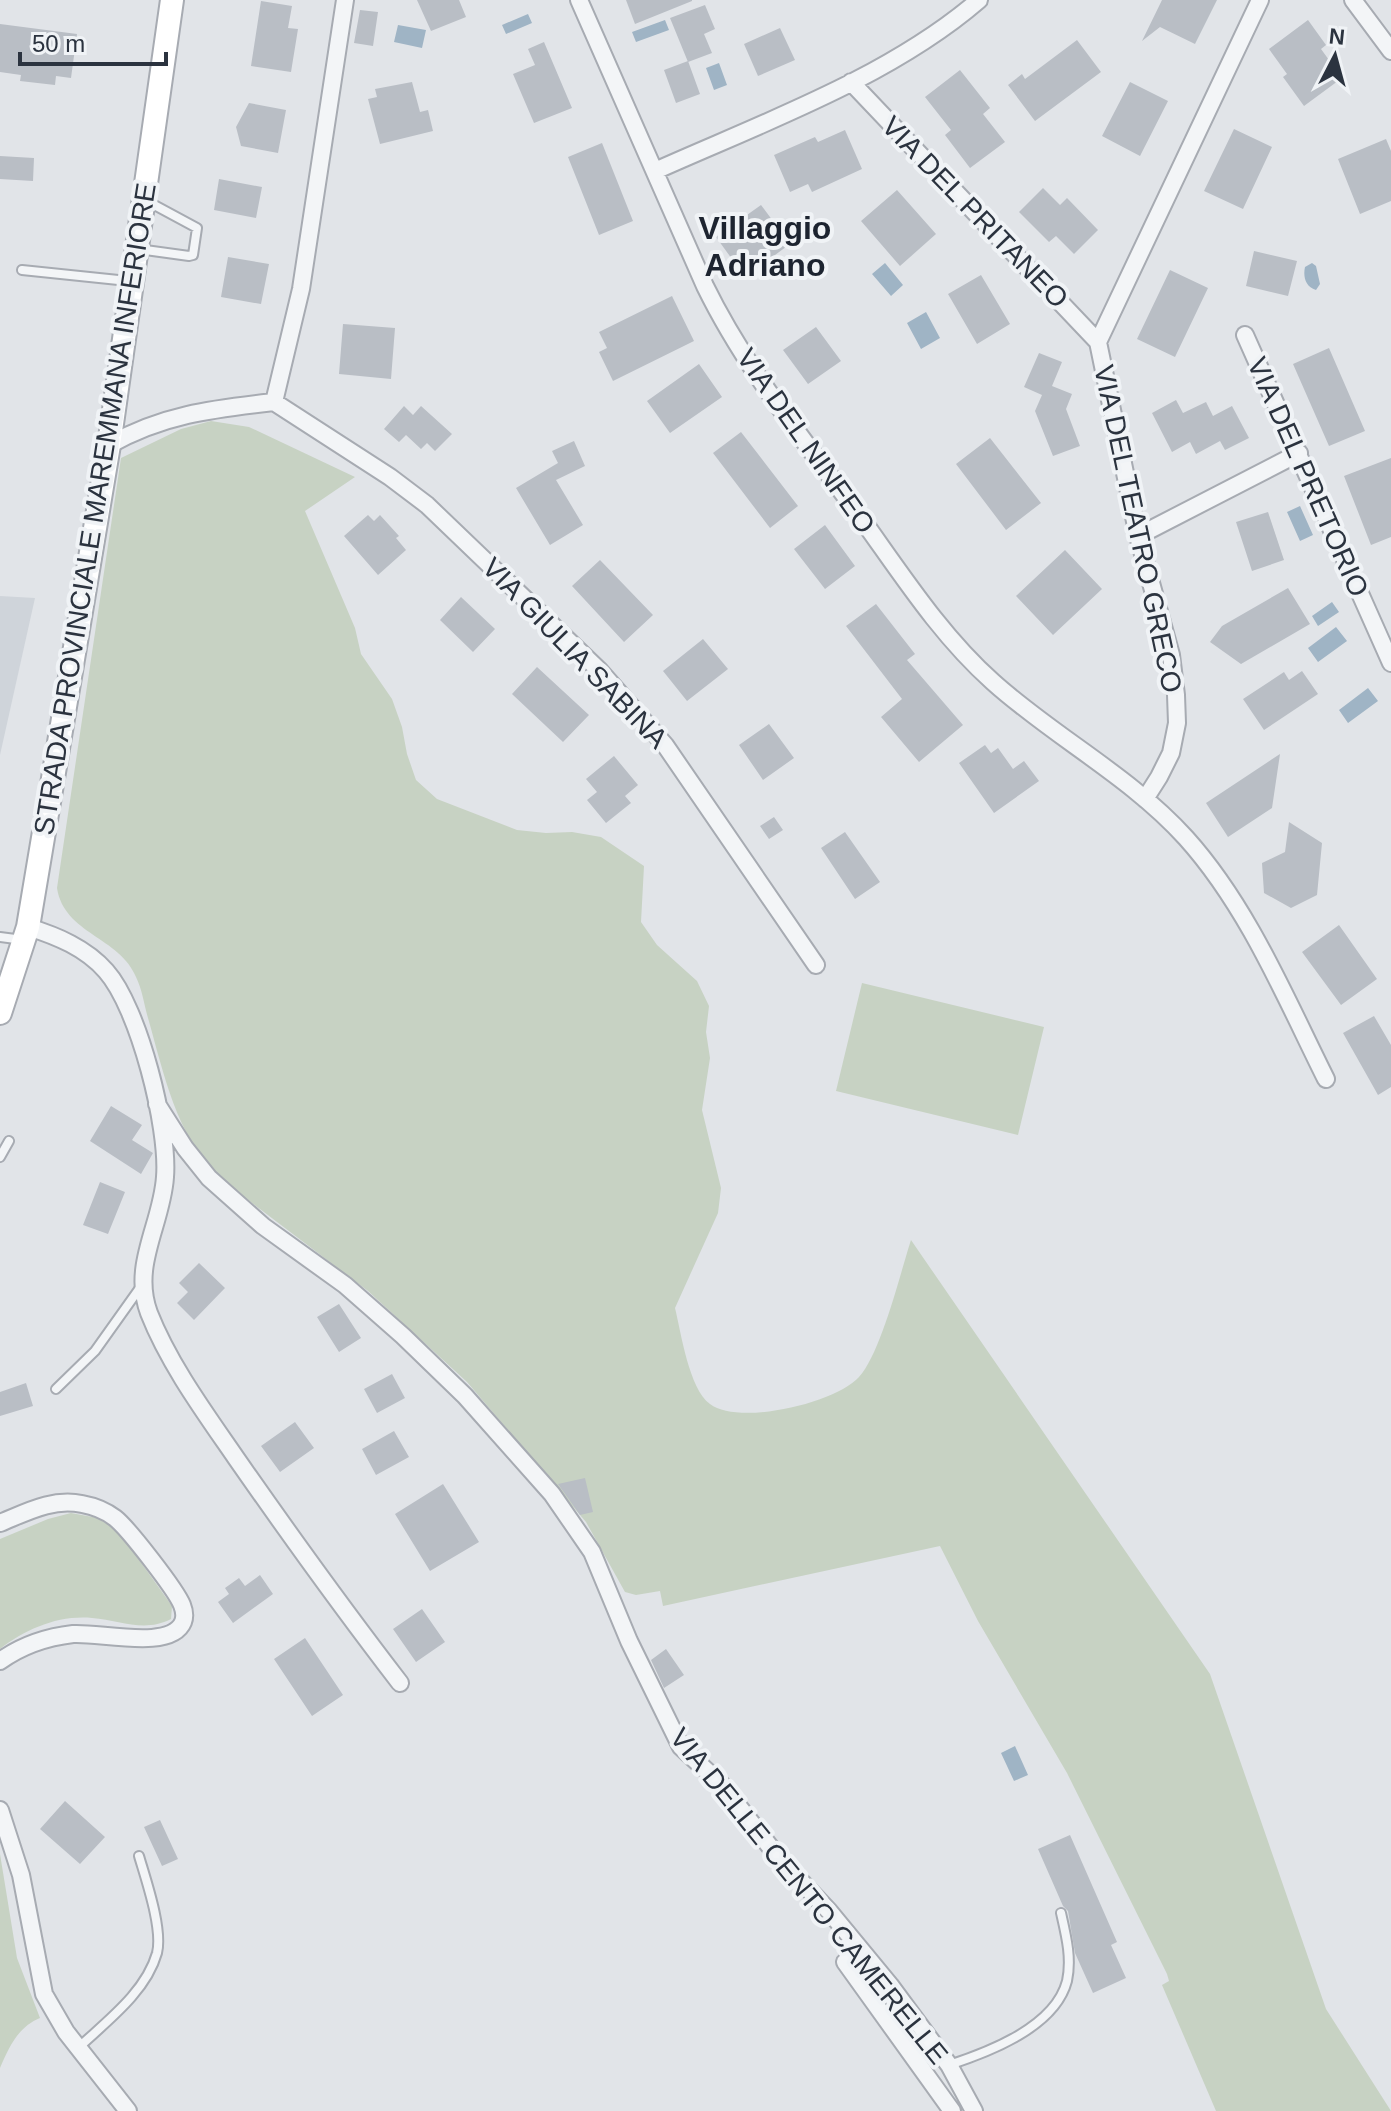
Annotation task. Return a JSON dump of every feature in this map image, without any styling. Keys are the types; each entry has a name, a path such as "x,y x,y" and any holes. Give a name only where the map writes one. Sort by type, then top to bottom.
{"main road":[{"name":"STRADA PROVINCIALE MAREMMANA INFERIORE","path":"0,1013 26,934 109,445 172,0"}],"street":[{"path":"109,445 145,426 177,416 274,402 301,289 345,0"},
{"name":"VIA DEL NINFEO","path":"579,0 705,286 734,340 938,623 976,666 1000,689 1145,799 1186,838 1229,896 1326,1079"},
{"path":"655,171 851,82 920,44 979,0"},
{"name":"VIA DEL TEATRO GRECO","path":"1145,799 1171,753 1177,723 1176,695 1166,632 1138,536 1098,342 1260,0"},
{"path":"1353,0 1391,51"},
{"name":"VIA DEL PRITANEO","path":"851,82 1098,342"},
{"name":"VIA DEL PRETORIO","path":"1245,335 1391,663"},
{"name":"VIA GIULIA SABINA","path":"274,402 390,477 427,505 600,671 665,745 816,965"},
{"path":"1138,536 1299,453"},
{"name":"VIA DELLE CENTO CAMERELLE","path":"26,934 69,942 90,956 107,972 126,1001 163,1126 165,1178 145,1256 143,1284 152,1318 192,1393 296,1545 400,1683"},
{"name":"VIA DELLE CENTO CAMERELLE","path":"157,1104 209,1178 263,1226 345,1285 394,1327 465,1396 552,1494 592,1552 629,1641 681,1747 721,1784 778,1857 837,1920 890,1985 949,2065 974,2111"},
{"path":"0,1523 57,1503 84,1504 101,1510 128,1530 179,1599 184,1621 177,1631 164,1638 95,1633 58,1636 25,1647 0,1661"},
{"path":"0,1810 21,1875 40,1984 53,2013 128,2111"},
{"name":"VIA DELLE CENTO CAMERELLE","path":"845,1962 952,2111"}],"lane":[{"path":"137,249 193,255 197,228 144,200"},
{"path":"22,270 132,281"},
{"path":"0,937 26,934"},
{"path":"0,1157 9,1141"},
{"name":"VIA DELLE CENTO CAMERELLE","path":"56,1389 95,1351 143,1284"},
{"path":"78,2048 117,2012 145,1980 158,1950 153,1904 139,1856"},
{"path":"949,2065 1013,2039 1057,2001 1068,1970 1069,1953 1061,1913"}],"shaded area":[{"path":"0,596 35,598 0,755"}],"green space":[{"path":"211,421 249,427 355,477 305,511 355,628 361,654 392,699 416,780 437,799 517,830 572,832 601,837 644,866 641,922 657,945 697,981 709,1006 706,1032 710,1058 702,1110 721,1188 718,1213 675,1308 691,1373 703,1397 724,1410 764,1412 809,1403 847,1387 859,1377 875,1350 911,1240 1210,1674 1326,2009 1391,2111 1216,2111 1162,1985 1169,1981 1167,1974 1067,1773 978,1621 940,1546 663,1606 660,1591 636,1595 625,1592 586,1522 467,1382 368,1291 219,1178 204,1161 173,1103 136,977 118,953 70,916 57,888 121,458 181,429"},
{"path":"862,983 1044,1027 1018,1135 836,1091"},
{"path":"71,1513 98,1518 120,1533 172,1606 171,1619 151,1625 92,1618 55,1621 21,1635 0,1649 0,1539"},
{"path":"0,1854 17,1958 40,2018 20,2032 0,2068"}],"water":[{"path":"528,14 532,23 506,34 502,25"},
{"path":"665,20 669,30 636,42 632,32"},
{"path":"398,25 426,30 422,48 394,42"},
{"path":"719,63 727,85 714,90 706,68"},
{"path":"885,263 903,285 891,296 872,274"},
{"path":"1312,263 1316,266 1320,284 1316,290 1307,284 1305,277 1305,267"},
{"path":"926,312 940,338 921,349 907,323"},
{"path":"1300,506 1313,535 1300,541 1287,512"},
{"path":"1332,602 1339,612 1318,626 1312,616"},
{"path":"1336,627 1347,641 1318,662 1308,648"},
{"path":"1368,688 1378,701 1348,723 1339,710"},
{"path":"1015,1746 1028,1775 1014,1781 1001,1753"}],"building":[{"path":"417,0 459,0 466,17 431,31"},
{"path":"626,0 692,0 692,1 635,24"},
{"path":"1162,0 1217,0 1195,44 1160,27 1142,41"},
{"path":"261,1 292,6 288,28 298,29 291,72 251,66"},
{"path":"705,5 715,29 704,34 712,53 688,62 670,18"},
{"path":"360,10 378,12 373,46 354,43"},
{"path":"1308,20 1326,45 1321,49 1342,78 1304,106 1283,77 1287,74 1269,49"},
{"path":"0,24 77,34 71,78 56,76 55,85 20,81 21,75 0,72"},
{"path":"780,28 795,60 758,76 744,44"},
{"path":"1077,40 1101,72 1035,121 1008,85 1022,74 1025,79"},
{"path":"544,42 572,108 534,123 513,74 535,65 528,49"},
{"path":"688,61 700,94 676,103 664,70"},
{"path":"960,70 990,108 983,114 1005,142 970,168 945,135 951,130 925,97"},
{"path":"412,82 420,112 428,110 433,131 380,144 368,99 377,97 375,89"},
{"path":"1130,82 1168,101 1140,156 1102,136"},
{"path":"249,103 286,110 278,153 241,146 236,127"},
{"path":"1234,129 1272,147 1243,209 1204,191"},
{"path":"845,130 862,169 812,192 808,184 790,192 774,155 815,137 818,142"},
{"path":"1386,139 1391,151 1391,201 1360,214 1338,159"},
{"path":"602,143 633,221 599,235 568,157"},
{"path":"0,156 34,158 33,181 0,179"},
{"path":"219,179 262,187 256,218 214,210"},
{"path":"1043,188 1060,205 1067,198 1098,230 1074,254 1056,236 1049,242 1019,212"},
{"path":"897,190 936,234 900,266 861,221"},
{"path":"761,205 790,244 745,277 716,237"},
{"path":"1254,251 1297,261 1288,296 1246,286"},
{"path":"228,257 269,264 261,304 221,297"},
{"path":"1170,270 1208,288 1175,357 1137,339"},
{"path":"981,275 1010,324 977,344 948,294"},
{"path":"672,296 694,341 613,381 599,352 607,348 599,332"},
{"path":"343,324 395,328 391,379 339,374"},
{"path":"816,327 841,361 808,384 783,350"},
{"path":"1329,348 1365,431 1329,446 1293,364"},
{"path":"1039,353 1062,362 1052,386 1072,394 1066,409 1080,446 1053,456 1035,411 1042,395 1024,387"},
{"path":"699,364 722,397 670,433 647,401"},
{"path":"1176,400 1183,413 1206,402 1213,416 1232,406 1249,438 1225,450 1220,441 1196,454 1190,442 1172,452 1152,413"},
{"path":"404,406 413,415 421,406 452,434 435,451 427,443 421,449 406,435 399,442 384,429"},
{"path":"741,432 798,506 770,528 713,453"},
{"path":"990,438 1041,503 1006,530 956,464"},
{"path":"574,441 585,466 556,480 583,525 550,545 516,488 558,463 552,451"},
{"path":"1391,458 1391,537 1371,545 1344,476"},
{"path":"1268,512 1284,560 1252,571 1236,522"},
{"path":"368,515 374,521 380,515 399,536 396,538 406,550 378,575 344,536"},
{"path":"825,525 855,566 825,589 794,549"},
{"path":"1065,550 1102,589 1053,635 1016,596"},
{"path":"600,560 653,615 624,642 572,586"},
{"path":"1288,588 1310,624 1241,664 1210,642 1222,626"},
{"path":"461,597 495,629 473,652 440,620"},
{"path":"876,604 915,654 907,660 963,725 919,762 881,717 902,699 846,626"},
{"path":"703,639 728,669 687,701 663,671"},
{"path":"537,667 589,715 563,742 512,694"},
{"path":"1302,671 1318,694 1264,730 1243,699 1284,672 1289,680"},
{"path":"769,724 794,758 763,780 739,745"},
{"path":"985,745 991,753 998,748 1013,769 1024,761 1039,781 994,813 959,763"},
{"path":"1280,754 1272,808 1228,837 1206,803"},
{"path":"614,756 638,785 625,796 631,803 606,823 587,800 597,792 586,779"},
{"path":"774,817 783,830 769,839 760,826"},
{"path":"1289,822 1322,843 1317,895 1291,908 1264,893 1262,863 1285,852"},
{"path":"845,832 880,882 855,899 821,848"},
{"path":"1339,925 1377,979 1341,1005 1302,952"},
{"path":"1374,1016 1391,1045 1391,1087 1378,1095 1343,1033"},
{"path":"111,1106 142,1125 132,1140 153,1153 141,1174 90,1141"},
{"path":"100,1182 125,1192 108,1234 83,1225"},
{"path":"199,1263 225,1288 194,1320 177,1303 188,1292 179,1283"},
{"path":"339,1304 361,1338 339,1352 317,1317"},
{"path":"392,1374 405,1398 377,1413 364,1389"},
{"path":"26,1383 33,1406 0,1416 0,1392"},
{"path":"295,1422 314,1448 280,1472 261,1446"},
{"path":"394,1431 409,1457 376,1475 362,1449"},
{"path":"585,1478 593,1512 580,1515 558,1484"},
{"path":"443,1484 479,1542 430,1571 395,1514"},
{"path":"260,1575 273,1594 233,1623 218,1602 229,1594 225,1588 239,1578 245,1586"},
{"path":"422,1609 445,1642 416,1662 393,1629"},
{"path":"305,1638 343,1695 312,1716 274,1659"},
{"path":"666,1649 684,1675 664,1688 651,1660"},
{"path":"65,1801 105,1837 80,1864 40,1829"},
{"path":"160,1820 178,1859 162,1866 144,1827"},
{"path":"1070,1835 1117,1942 1111,1945 1126,1978 1093,1993 1075,1953 1068,1911 1038,1849"}],"district":[{"name":"Villaggio Adriano","path":"765,246"}]}
